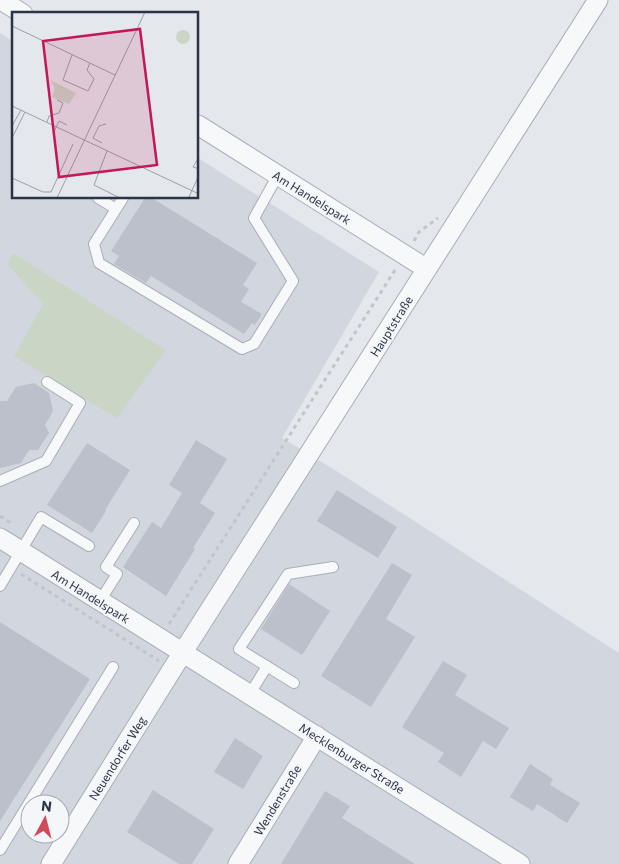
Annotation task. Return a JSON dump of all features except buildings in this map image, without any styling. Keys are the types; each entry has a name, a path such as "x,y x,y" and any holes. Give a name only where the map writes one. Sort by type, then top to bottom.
{"street":[{"path":"1,0 20,12"},
{"name":"Hauptstraße","path":"183,652 598,0"},
{"name":"Am Handelspark","path":"199,125 404,256 428,269"},
{"name":"Am Handelspark","path":"0,538 183,652"},
{"name":"Mecklenburger Straße","path":"183,652 520,864"},
{"name":"Neuendorfer Weg","path":"51,864 183,652"},
{"name":"Wendenstraße","path":"238,864 317,736"}],"lane":[{"path":"122,199 94,244 99,263 242,349 254,344 293,281 254,218 278,175"},
{"path":"100,199 116,209"},
{"path":"0,481 46,461 80,403 47,382"},
{"path":"0,586 41,517 89,546"},
{"path":"100,601 116,574 106,567 134,523"},
{"path":"294,683 239,649 288,574 333,567"},
{"path":"250,694 267,666"},
{"path":"0,850 112,667"}],"path":[{"path":"11,568 151,655 419,232 438,218"}],"shaded area":[{"path":"0,33 12,41 12,199 199,199 199,159 379,272 282,438 619,653 619,864 0,864"}],"green space":[{"path":"13,253 166,350 117,418 14,356 43,304 8,265"}]}
